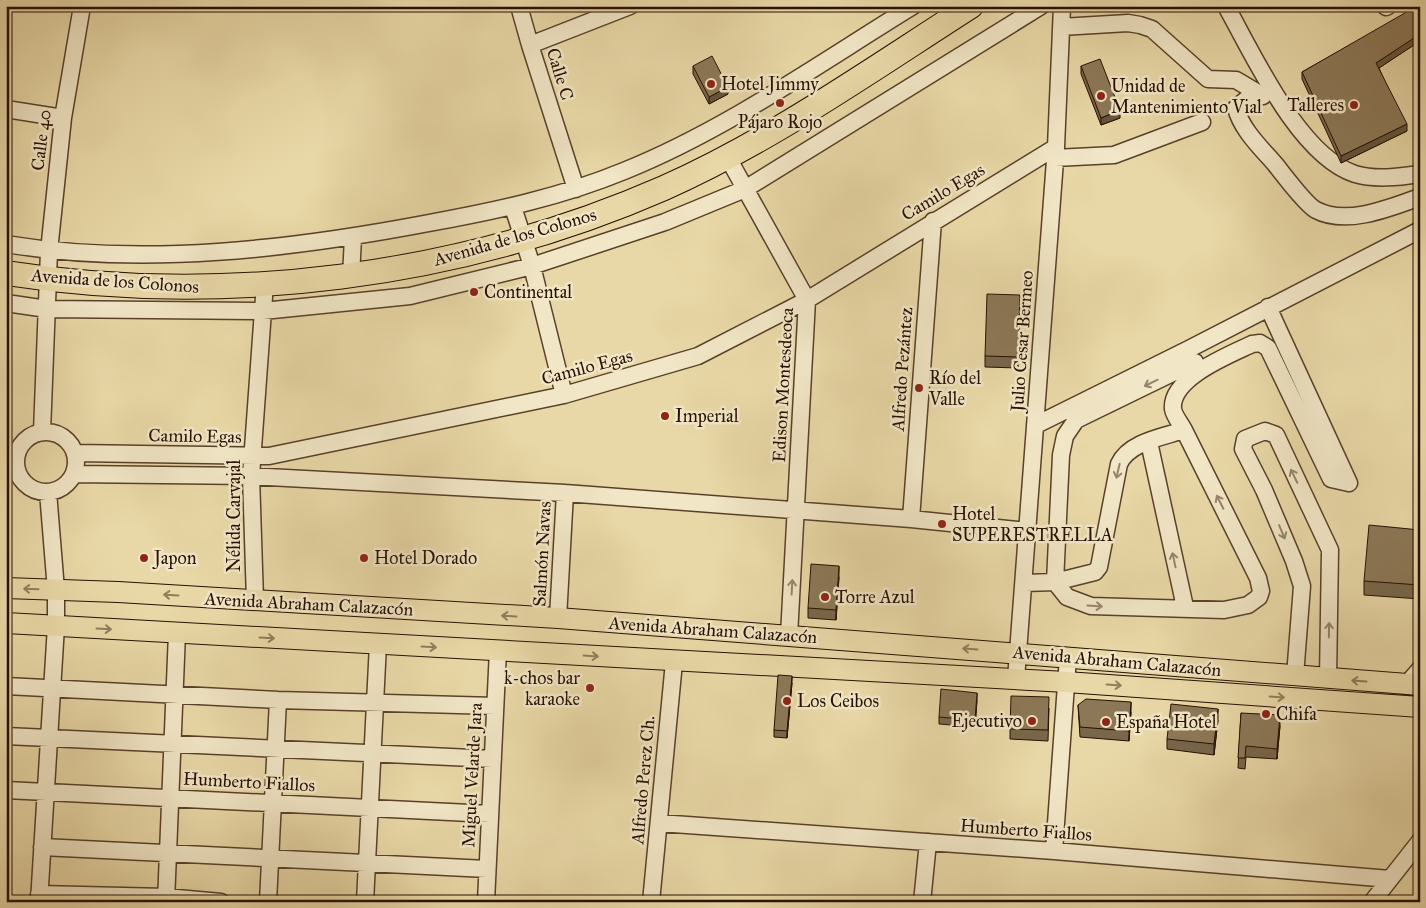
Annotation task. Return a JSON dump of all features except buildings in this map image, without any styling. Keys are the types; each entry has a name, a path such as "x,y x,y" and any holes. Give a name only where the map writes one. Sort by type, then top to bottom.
{"highway":[{"name":"Avenida de los Colonos","path":"6,273 48,280 210,287 351,276 441,260 522,239 594,216 664,188 727,156 809,109 971,6"}],"main road":[{"name":"Avenida Abraham Calazacón","path":"6,588 558,618 1018,652 1328,679 1416,679"},
{"name":"Avenida Abraham Calazacón","path":"6,623 498,650 674,662 1016,679 1420,707"}],"street":[{"name":"Calle 40","path":"42,432 49,251 63,118 82,6"},
{"path":"519,6 530,45"},
{"name":"Calle C","path":"576,189 530,45 630,6"},
{"path":"6,244 49,251 142,255 262,248 353,238 513,207 576,189 626,171 711,130 914,6"},
{"path":"6,303 47,309 263,311 410,296 532,266 665,222 745,189 1041,6"},
{"name":"Julio Cesar Bermeo","path":"1016,679 1056,152 1062,6"},
{"path":"1226,6 1282,107 1311,142 1332,162 1355,174 1396,178 1420,174"},
{"path":"1062,27 1140,24 1152,29 1208,79 1236,80 1282,107"},
{"path":"1255,92 1236,108 1238,116 1257,144 1314,209 1336,215 1361,214 1420,197"},
{"path":"6,109 63,118"},
{"path":"1056,152 1114,155 1202,122"},
{"name":"Camilo Egas","path":"75,453 269,456 564,395 698,356 807,300 933,221 1056,152"},
{"name":"Edison Montesdeoca","path":"727,156 807,300 789,636"},
{"path":"513,207 532,266 564,395"},
{"name":"Alfredo Pezántez","path":"911,519 933,221"},
{"path":"1194,360 1176,395 1174,409 1258,578 1261,591 1259,597 1248,606 1224,610 1185,607 1091,606 1067,597 1055,582 1061,455 1065,436 1076,420 1194,360 1268,307 1420,230"},
{"path":"351,276 353,238"},
{"name":"Nélida Carvajal","path":"254,600 251,476 265,282"},
{"path":"1036,425 1194,360 1260,343 1268,348 1331,479 1349,483 1268,307"},
{"path":"1024,583 1055,582 1095,572 1099,567 1119,464 1128,452 1149,442 1184,430"},
{"path":"1296,676 1302,586 1294,561 1264,490 1244,449 1245,439 1265,431 1276,435 1330,550 1328,679"},
{"path":"42,432 50,432 66,439 75,453 76,464 74,474 64,486 48,492 29,487 12,471 23,443 32,435 42,432"},
{"path":"6,440 23,443"},
{"path":"1149,442 1185,607"},
{"path":"74,474 251,476 565,493 911,519 1028,531"},
{"path":"48,492 56,590 56,626 39,898 166,899 221,902"},
{"name":"Salmón Navas","path":"558,618 565,493"},
{"path":"166,899 176,633"},
{"path":"365,902 378,644"},
{"name":"Miguel Velarde Jara","path":"486,902 498,650"},
{"path":"1054,851 1068,657"},
{"name":"Alfredo Perez Ch.","path":"651,902 674,662"},
{"path":"6,686 278,700 495,706"},
{"path":"268,902 278,700"},
{"path":"6,736 493,759"},
{"name":"Humberto Fiallos","path":"6,790 490,814"},
{"name":"Humberto Fiallos","path":"659,823 1054,851 1390,879"},
{"path":"1372,902 1420,841"},
{"path":"922,902 928,842"},
{"path":"42,847 487,869"}],"place":[{"name":"Hotel Jimmy","path":"711,84"},
{"name":"Unidad de Mantenimiento Vial","path":"1101,96"},
{"name":"Pájaro Rojo","path":"780,103"},
{"name":"Talleres","path":"1354,105"},
{"name":"Continental","path":"474,292"},
{"name":"Río del Valle","path":"919,388"},
{"name":"Imperial","path":"665,416"},
{"name":"Hotel SUPERESTRELLA","path":"942,524"},
{"name":"Japon","path":"144,558"},
{"name":"Hotel Dorado","path":"364,558"},
{"name":"Torre Azul","path":"825,597"},
{"name":"k-chos bar karaoke","path":"590,688"},
{"name":"Los Ceibos","path":"787,701"},
{"name":"Chifa","path":"1266,714"},
{"name":"Ejecutivo","path":"1032,721"},
{"name":"España Hotel","path":"1106,722"}]}
